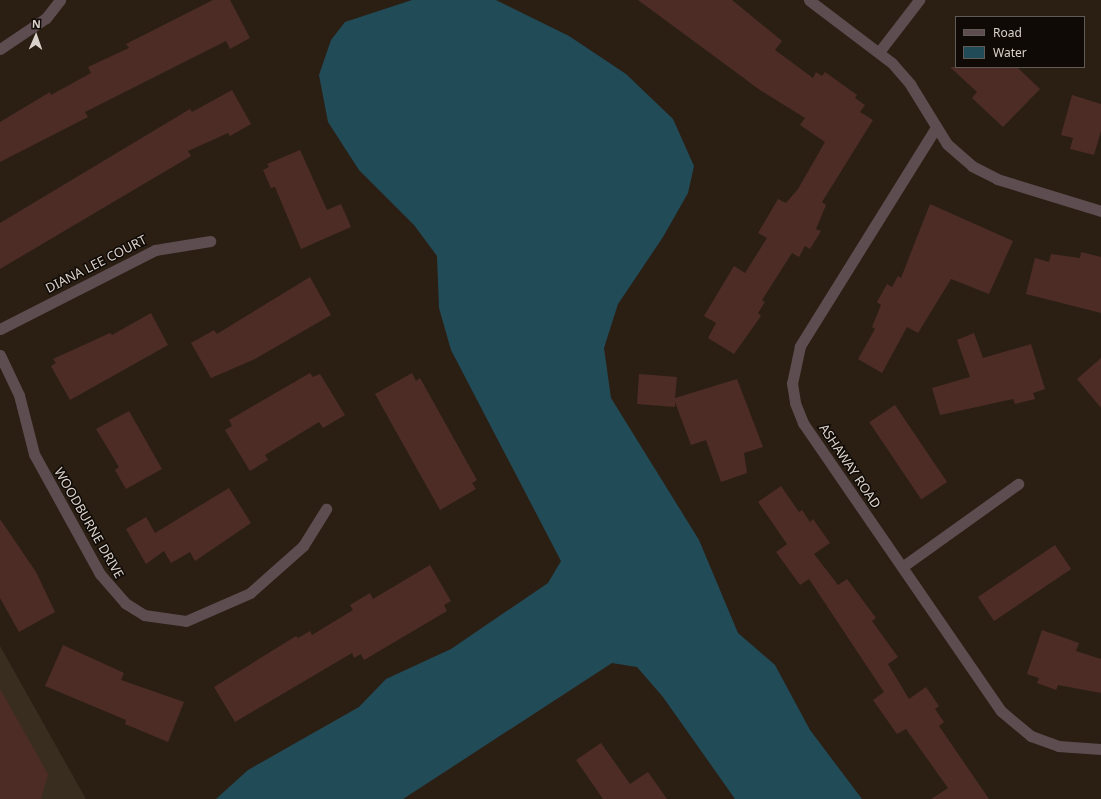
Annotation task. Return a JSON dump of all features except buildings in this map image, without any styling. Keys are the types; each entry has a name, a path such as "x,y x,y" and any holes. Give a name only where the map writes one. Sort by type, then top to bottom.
{"street":[{"path":"0,49 46,18 60,0"},
{"path":"809,0 879,52 910,84 935,128 972,166 997,180 1101,211"},
{"path":"879,52 919,0"},
{"name":"ASHAWAY ROAD","path":"935,128 800,346 792,383 795,404 803,423 1011,722 1031,736 1058,746 1101,749"},
{"name":"DIANA LEE COURT","path":"0,329 155,250 210,241"},
{"name":"WOODBURNE DRIVE","path":"0,355 19,395 34,454 96,567 111,590 144,615 164,621 186,620 250,593 278,571 303,546 326,510"},
{"path":"902,567 1018,484"}],"shaded area":[{"path":"0,646 86,799 0,799"}],"water":[{"path":"412,0 496,0 569,36 626,74 673,119 694,166 688,193 663,237 618,304 604,348 611,398 699,540 738,633 775,665 810,730 862,799 735,799 663,697 637,667 612,663 403,799 216,799 248,770 359,707 386,679 451,649 548,583 561,561 451,350 439,308 437,256 414,225 359,170 328,122 319,75 331,40 345,22"}]}
